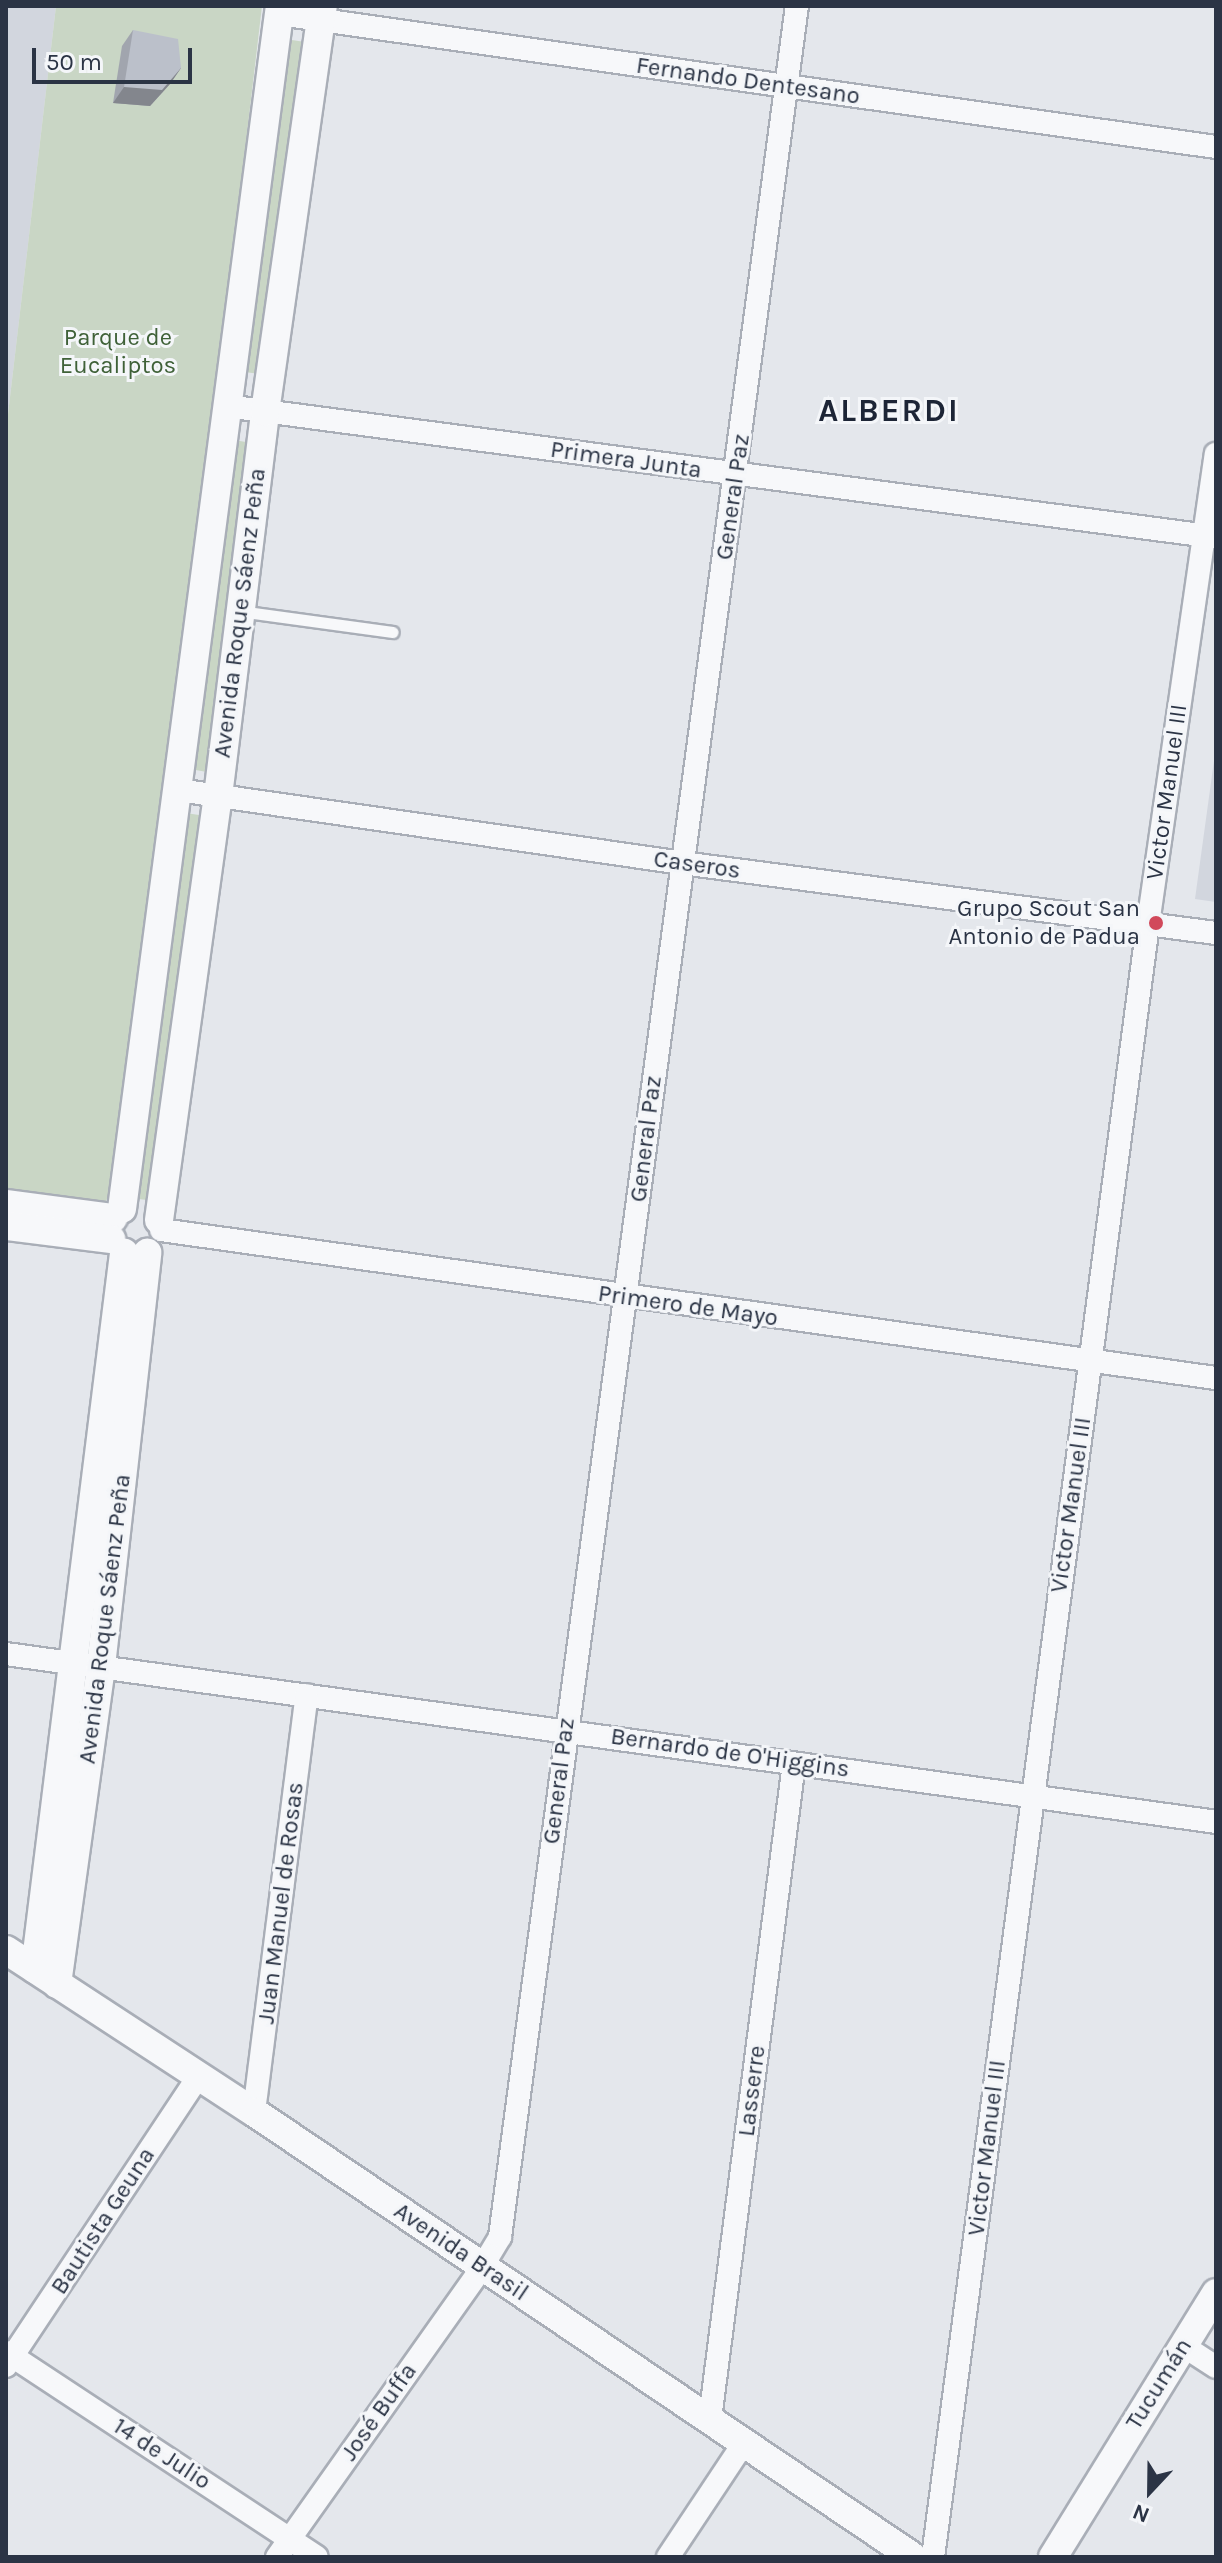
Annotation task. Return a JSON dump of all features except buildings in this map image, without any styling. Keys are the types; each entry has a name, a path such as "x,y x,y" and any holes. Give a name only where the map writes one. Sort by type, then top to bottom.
{"street":[{"name":"General Paz","path":"482,2267 500,2237 565,1730 797,6"},
{"name":"Fernando Dentesano","path":"280,10 323,13 786,86 1216,147"},
{"name":"Avenida Roque Sáenz Peña","path":"46,1977 88,1665 131,1300 134,1232 178,790 280,10"},
{"name":"Avenida Roque Sáenz Peña","path":"134,1232 218,796 265,412 323,13"},
{"name":"Primera Junta","path":"226,406 1210,536"},
{"name":"Victor Manuel III","path":"933,2557 1148,924 1210,536 1216,454"},
{"name":"Caseros","path":"178,790 682,863 1216,933"},
{"name":"Primero de Mayo","path":"6,1204 134,1232 1216,1378"},
{"name":"Primero de Mayo","path":"6,1226 134,1232"},
{"name":"Bernardo de O'Higgins","path":"6,1654 1216,1822"},
{"name":"Juan Manuel de Rosas","path":"254,2112 307,1695"},
{"name":"Lasserre","path":"710,2419 794,1763"},
{"name":"Avenida Brasil","path":"6,1950 199,2075 913,2557"},
{"name":"Bautista Geuna","path":"8,2358 199,2075"},
{"name":"José Buffa","path":"283,2548 482,2267"},
{"name":"Tucumán","path":"1053,2557 1216,2293"},
{"path":"1182,2345 1216,2367"},
{"name":"14 de Julio","path":"8,2358 283,2548 317,2557"},
{"path":"668,2557 743,2444"}],"lane":[{"path":"239,611 393,632"}],"shaded area":[{"path":"6,6 56,6 6,431"},
{"path":"1216,746 1216,902 1195,899"}],"green space":[{"name":"Parque de Eucaliptos","path":"56,6 262,6 216,396 114,1184 105,1203 6,1202 6,431"},
{"path":"285,39 305,42 261,374 237,371"},
{"path":"227,439 246,442 207,772 184,768"},
{"path":"179,812 199,815 155,1201 131,1198"}],"place":[{"name":"Grupo Scout San Antonio de Padua","path":"1156,923"}],"district":[{"name":"ALBERDI","path":"889,411"}]}
